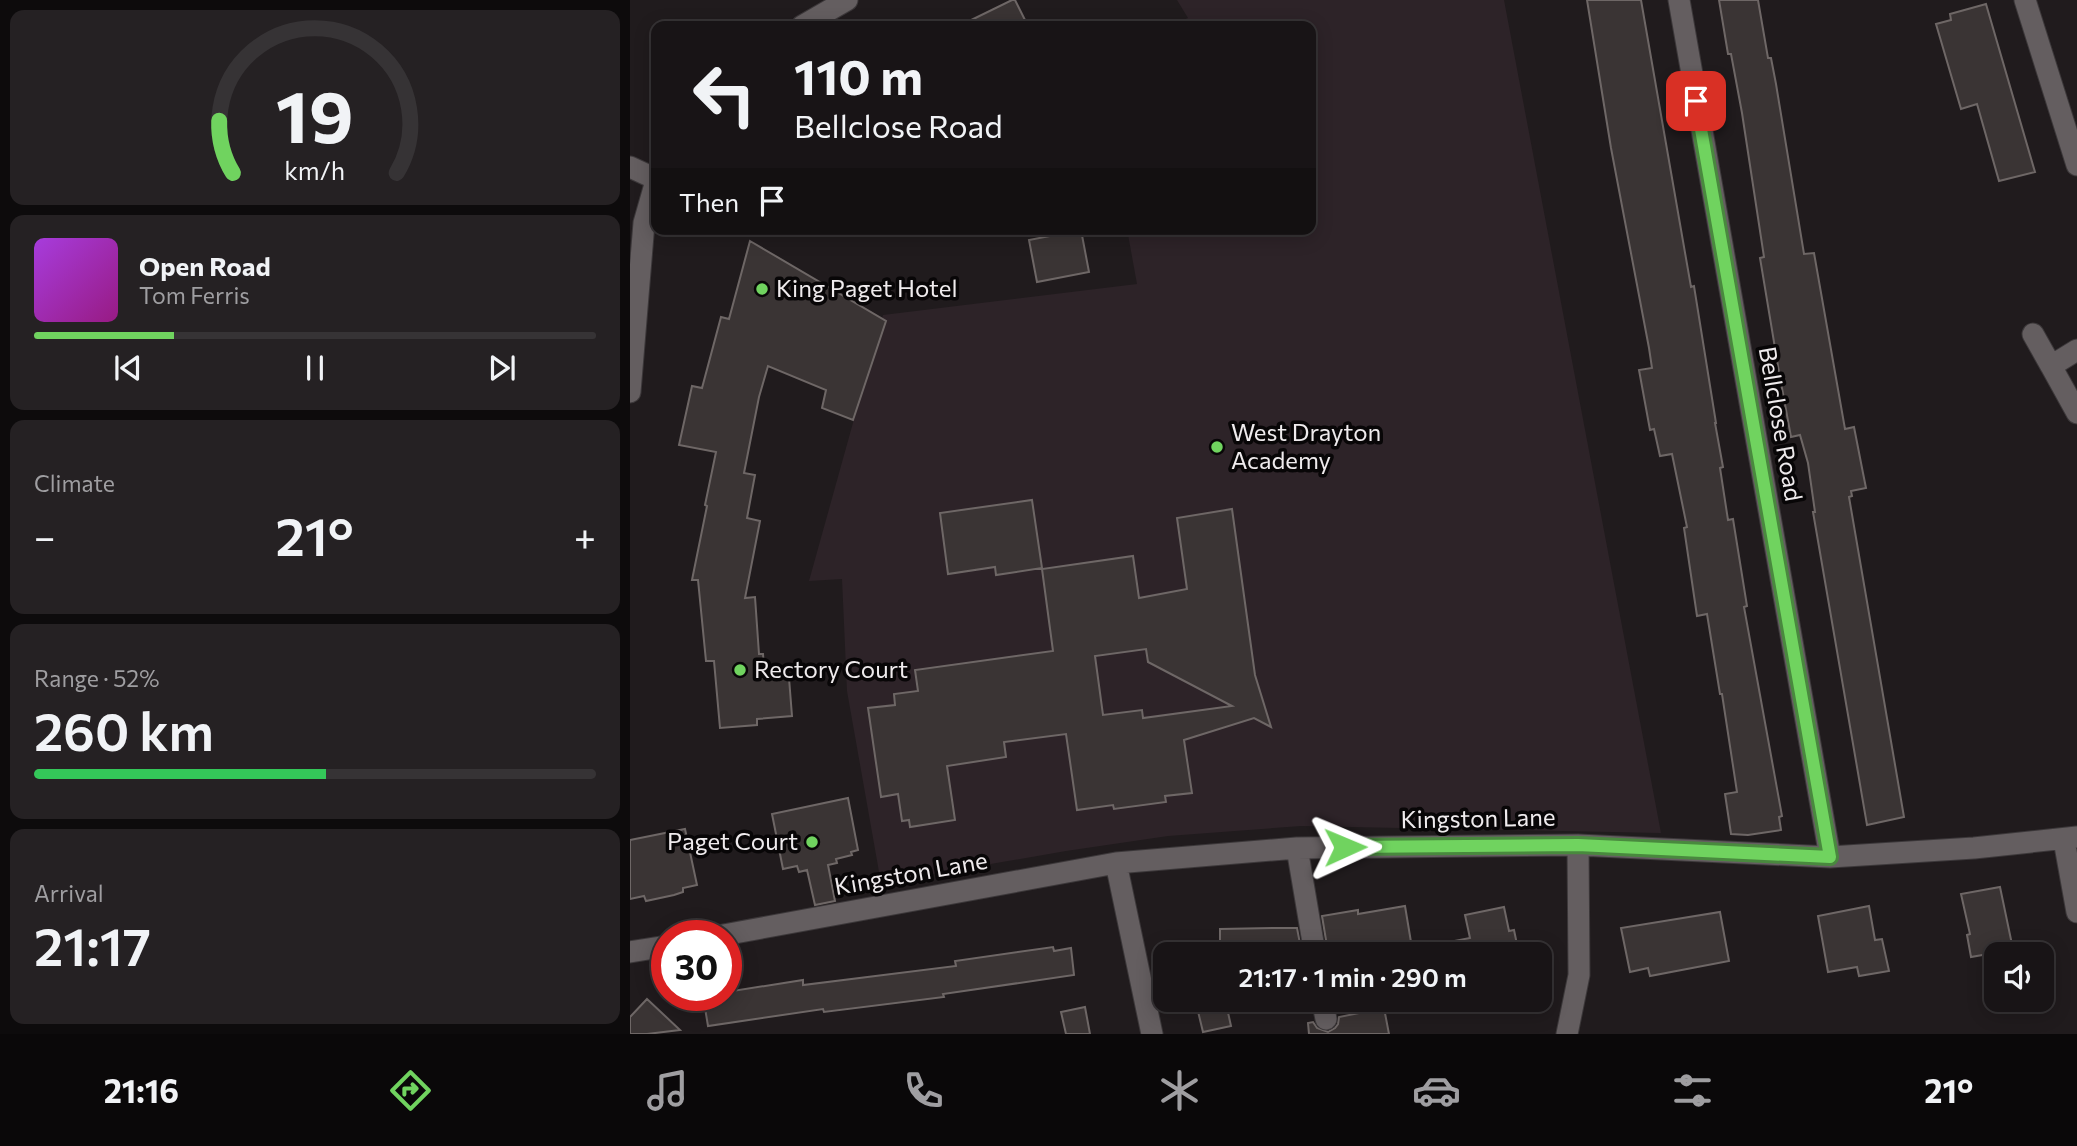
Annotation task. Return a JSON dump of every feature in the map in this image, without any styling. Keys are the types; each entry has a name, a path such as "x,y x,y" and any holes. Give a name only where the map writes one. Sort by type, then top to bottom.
{"street":[{"path":"811,21 847,0"},
{"name":"Bellclose Road","path":"1679,0 1830,857"},
{"path":"2025,0 2077,165"},
{"path":"630,167 651,178"},
{"path":"630,392 644,223 651,198"},
{"path":"2033,334 2077,413"},
{"path":"2051,366 2077,350"},
{"path":"2071,839 2077,912"},
{"name":"Kingston Lane","path":"742,932 1116,863 1297,848 1578,845 1830,857 2071,839"},
{"path":"1567,1034 1579,975 1578,845"},
{"path":"1297,848 1313,942"},
{"path":"1116,863 1152,1034"},
{"path":"630,952 651,949"}],"shaded area":[{"name":"West Drayton Academy","path":"1177,0 1504,0 1661,833 1301,826 1168,836 881,883 847,691 842,579 809,581 883,315 1137,284 1128,235 1316,235 1316,21 1181,21 1188,18"}],"building":[{"path":"1015,0 1026,21 969,21"},
{"path":"1587,0 1641,0 1691,287 1694,286 1723,467 1720,468 1728,520 1733,519 1747,606 1744,607 1782,816 1779,817 1781,830 1748,835 1731,834 1725,794 1737,792 1722,694 1707,614 1697,616 1684,528 1687,527 1672,454 1660,456 1654,429 1650,430 1639,370 1652,368 1611,148"},
{"path":"1719,0 1758,0 1768,58 1771,58 1776,84 1804,254 1814,253 1845,429 1854,427 1866,488 1851,491 1852,496 1849,497 1904,817 1867,825 1813,512 1808,463 1800,435 1791,437 1779,372 1760,258 1764,257 1742,113"},
{"path":"1986,4 2035,172 1999,181 1977,104 1961,109 1936,24 1951,20 1950,14"},
{"path":"1055,235 1082,235 1089,272 1037,282 1029,240"},
{"path":"750,241 886,321 853,420 822,408 826,390 768,366 744,473 755,475 747,518 760,521 745,598 755,597 759,654 763,654 765,680 789,678 792,716 757,719 757,725 720,728 714,661 706,661 698,580 692,580 716,452 679,445 692,386 702,388 721,317 729,319"},
{"path":"1032,500 1042,568 996,575 995,567 948,574 940,513"},
{"path":"1232,509 1255,675 1271,727 1254,718 1184,740 1192,793 1165,796 1166,802 1114,809 1113,805 1077,810 1066,734 1004,742 1006,757 947,766 955,820 910,827 909,820 902,821 898,794 881,797 868,708 895,705 894,694 918,691 915,670 1053,651 1042,569 1133,556 1139,598 1187,589 1177,518","holes":["1146,649 1148,662 1232,706 1143,718 1142,710 1103,715 1095,656"]},
{"name":"Paget Court","path":"848,798 858,850 851,852 852,855 836,859 837,863 828,865 835,901 815,905 807,870 799,872 797,866 783,869 772,814"},
{"path":"685,829 697,885 683,888 683,892 674,895 646,901 644,896 630,899 630,840"},
{"path":"2000,887 2011,942 1984,942 1984,955 1971,957 1967,935 1970,934 1961,894"},
{"path":"1405,906 1411,942 1326,942 1322,916 1358,910 1358,914"},
{"path":"1869,906 1875,940 1882,939 1889,971 1859,976 1857,967 1828,972 1818,916"},
{"path":"1504,907 1509,931 1514,930 1516,942 1449,942 1470,938 1465,915"},
{"path":"1720,912 1729,961 1650,976 1648,968 1630,972 1621,928"},
{"path":"1297,928 1300,942 1220,942 1220,929"},
{"path":"1053,947 1054,951 1071,948 1074,975 943,994 944,997 824,1012 823,1009 708,1026 706,1011 742,1011 742,990 803,980 803,985 956,966 955,961"},
{"path":"647,999 651,1003 651,1011 660,1011 680,1030 630,1034 630,1017"},
{"path":"1085,1007 1090,1034 1066,1034 1061,1012"},
{"path":"1198,1012 1228,1012 1231,1026 1203,1032"},
{"path":"1364,1012 1385,1012 1389,1034 1309,1034 1308,1023 1313,1022 1317,1028 1328,1032 1338,1024 1339,1017"}],"place":[{"name":"King Paget Hotel","path":"762,289"},
{"name":"West Drayton Academy","path":"1217,447"},
{"name":"Rectory Court","path":"740,670"},
{"name":"Paget Court","path":"812,842"}],"route":[{"path":"1345,847 1578,845 1830,857 1696,101"}]}
